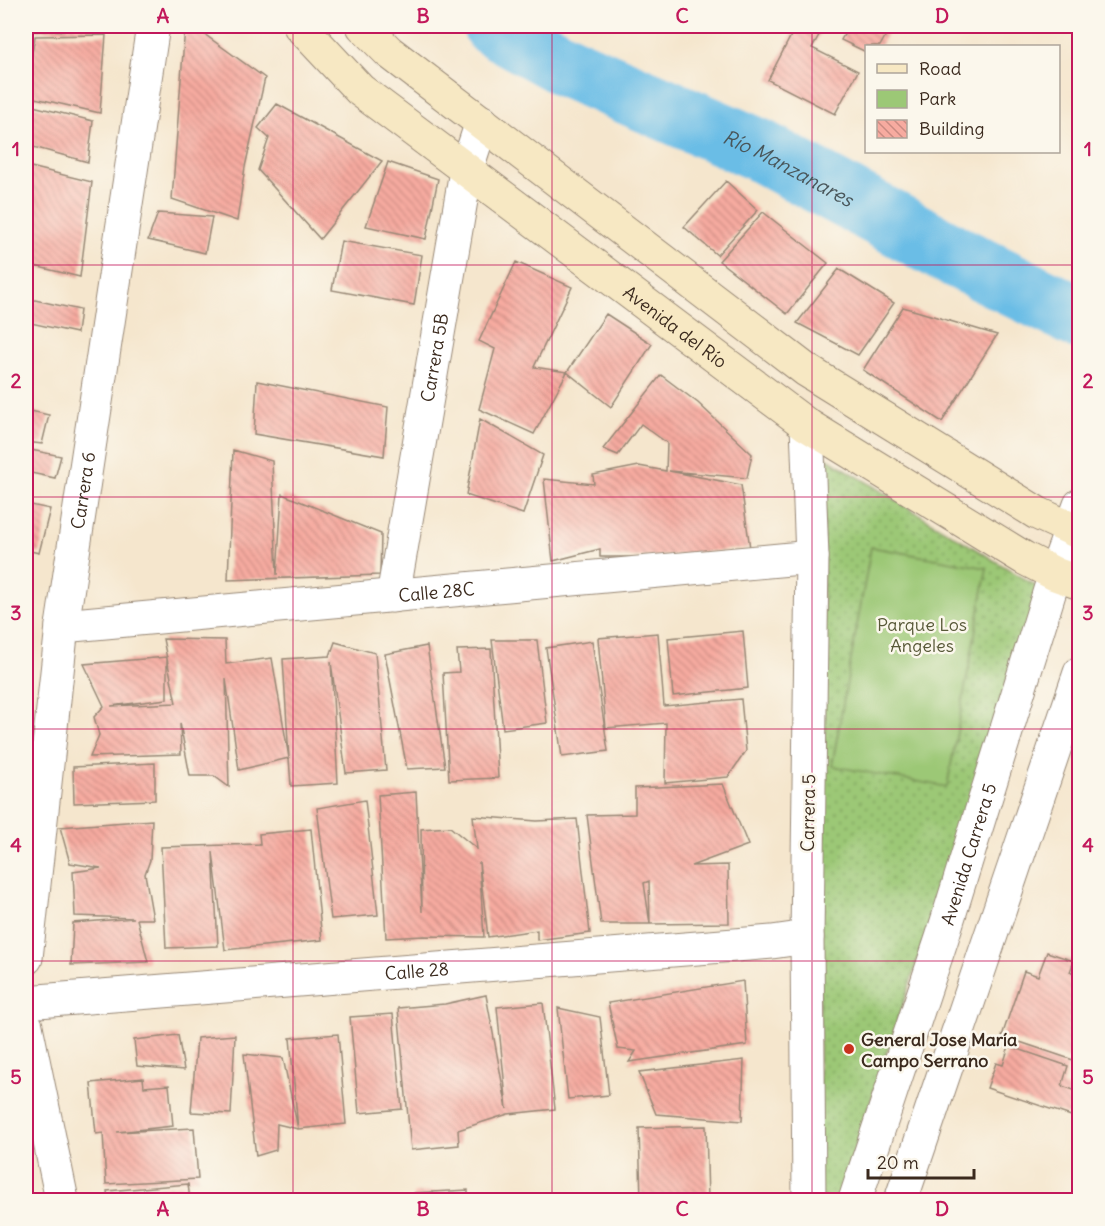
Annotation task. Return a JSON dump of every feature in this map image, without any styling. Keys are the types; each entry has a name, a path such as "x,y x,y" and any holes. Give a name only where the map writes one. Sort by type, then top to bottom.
{"main road":[{"name":"Avenida del Río","path":"300,26 360,90 807,425 1024,558 1067,578"},
{"path":"363,26 389,52 806,370 1037,513 1077,523"}],"street":[{"name":"Carrera 6","path":"26,958 62,626 153,26"},
{"name":"Carrera 5B","path":"393,596 466,171 482,122"},
{"name":"Carrera 5","path":"807,425 812,557 807,937 808,1200"},
{"name":"Avenida Carrera 5","path":"855,1200 942,938 1067,578 1077,523"},
{"name":"Calle 28C","path":"62,626 812,557"},
{"path":"901,1200 1080,673"},
{"name":"Calle 28","path":"26,1002 760,944 807,937"},
{"path":"26,1026 62,1200"}],"green space":[{"name":"Parque Los Angeles","path":"824,456 1041,589 838,1200 818,1200"},
{"path":"871,547 987,568 947,787 832,766"}],"building":[{"path":"26,26 103,26 103,30 26,31"},
{"path":"185,26 193,26 265,78 245,167 237,221 172,199"},
{"path":"796,26 824,26 812,48 858,71 835,114 768,80"},
{"path":"849,26 891,26 881,45 865,45 865,52 841,40"},
{"path":"106,35 100,113 26,96 35,36"},
{"path":"277,104 382,161 320,239 258,170 269,138 258,128"},
{"path":"29,105 93,121 88,162 26,145"},
{"path":"388,162 438,179 426,239 366,226"},
{"path":"31,167 92,182 80,277 26,264 26,203"},
{"path":"726,181 758,210 717,255 684,227"},
{"path":"763,212 828,263 787,314 719,261"},
{"path":"158,213 212,217 205,253 148,240"},
{"path":"341,241 422,255 414,305 332,290"},
{"path":"516,262 572,287 534,367 567,372 534,434 479,409 495,349 479,341"},
{"path":"839,269 894,303 858,355 797,323"},
{"path":"26,298 80,310 77,333 26,322"},
{"path":"903,307 997,335 942,422 863,370"},
{"path":"606,314 652,344 611,407 567,372"},
{"path":"661,375 698,403 752,454 747,478 669,471 741,485 750,548 651,557 600,557 600,549 553,561 544,479 594,484 593,475 639,466 666,471 667,443 641,424 618,455 603,449"},
{"path":"257,381 388,407 384,456 254,434"},
{"path":"26,410 49,415 42,444 26,442"},
{"path":"480,419 543,455 523,514 466,495"},
{"path":"26,449 61,456 55,478 26,472"},
{"path":"233,450 272,461 277,575 282,494 381,534 380,575 228,580"},
{"path":"26,504 50,509 39,553 26,550"},
{"path":"26,588 31,592 30,610 26,609"},
{"path":"743,631 748,688 673,696 668,638"},
{"path":"658,633 664,706 741,699 746,751 728,777 665,783 666,723 606,728 598,638"},
{"path":"163,639 225,640 226,664 272,658 289,758 239,770 226,679 229,787 214,776 190,776 180,723 181,754 90,757 99,735 94,717 104,706 84,664 167,657","holes":["167,659 176,703 111,706 167,699"]},
{"path":"492,640 537,640 547,723 503,729"},
{"path":"592,641 608,751 562,757 546,648"},
{"path":"335,642 375,653 386,770 346,773 331,662 338,783 291,786 283,659 330,656"},
{"path":"427,646 445,767 407,769 385,654"},
{"path":"491,649 498,778 449,780 443,673 459,672 457,650"},
{"path":"155,763 155,800 74,803 73,767"},
{"path":"723,784 748,845 691,866 728,865 729,923 650,924 601,924 587,815 635,814 635,788","holes":["649,881 650,924 644,883"]},
{"path":"416,792 422,912 421,829 450,827 477,849 473,816 537,821 577,819 590,933 537,940 537,930 488,937 479,862 484,937 386,938 378,795"},
{"path":"365,800 378,915 331,919 317,808"},
{"path":"152,820 150,860 145,874 153,919 137,919 148,962 71,965 73,923 134,918 75,916 73,872 101,868 70,863 60,827"},
{"path":"311,829 322,940 225,950 213,852 218,946 166,948 161,847 260,844 259,834"},
{"path":"1047,952 1074,961 1070,972 1080,975 1080,991 1076,1002 1080,1003 1079,1062 1002,1036 1024,971 1038,976"},
{"path":"743,981 747,1045 629,1062 636,1051 618,1049 608,1003"},
{"path":"486,995 507,1109 497,1007 543,1003 555,1109 508,1114 458,1130 459,1145 411,1150 398,1008 445,1004"},
{"path":"558,1008 600,1017 609,1095 568,1099"},
{"path":"393,1014 402,1109 359,1113 350,1017"},
{"path":"338,1034 346,1124 298,1129 290,1038"},
{"path":"178,1035 184,1070 137,1066 134,1040"},
{"path":"235,1035 231,1114 191,1112 197,1038"},
{"path":"1009,1046 1068,1066 1062,1086 1080,1092 1080,1119 987,1088 996,1063 1003,1065"},
{"path":"244,1054 283,1058 298,1129 277,1124 276,1150 256,1156"},
{"path":"744,1060 742,1121 656,1114 639,1072"},
{"path":"143,1078 144,1087 169,1085 173,1126 117,1132 194,1128 198,1179 106,1184 103,1133 96,1134 91,1083"},
{"path":"706,1126 708,1200 641,1200 639,1128"},
{"path":"188,1184 190,1200 108,1200 107,1191"},
{"path":"468,1190 468,1200 414,1200 414,1193"},
{"path":"521,1197 521,1200 472,1200 472,1199"}],"waterway":[{"name":"Río Manzanares","path":"494,26 568,67 759,150 951,254 1080,318"}],"place":[{"name":"General Jose María Campo Serrano","path":"849,1049"}]}
